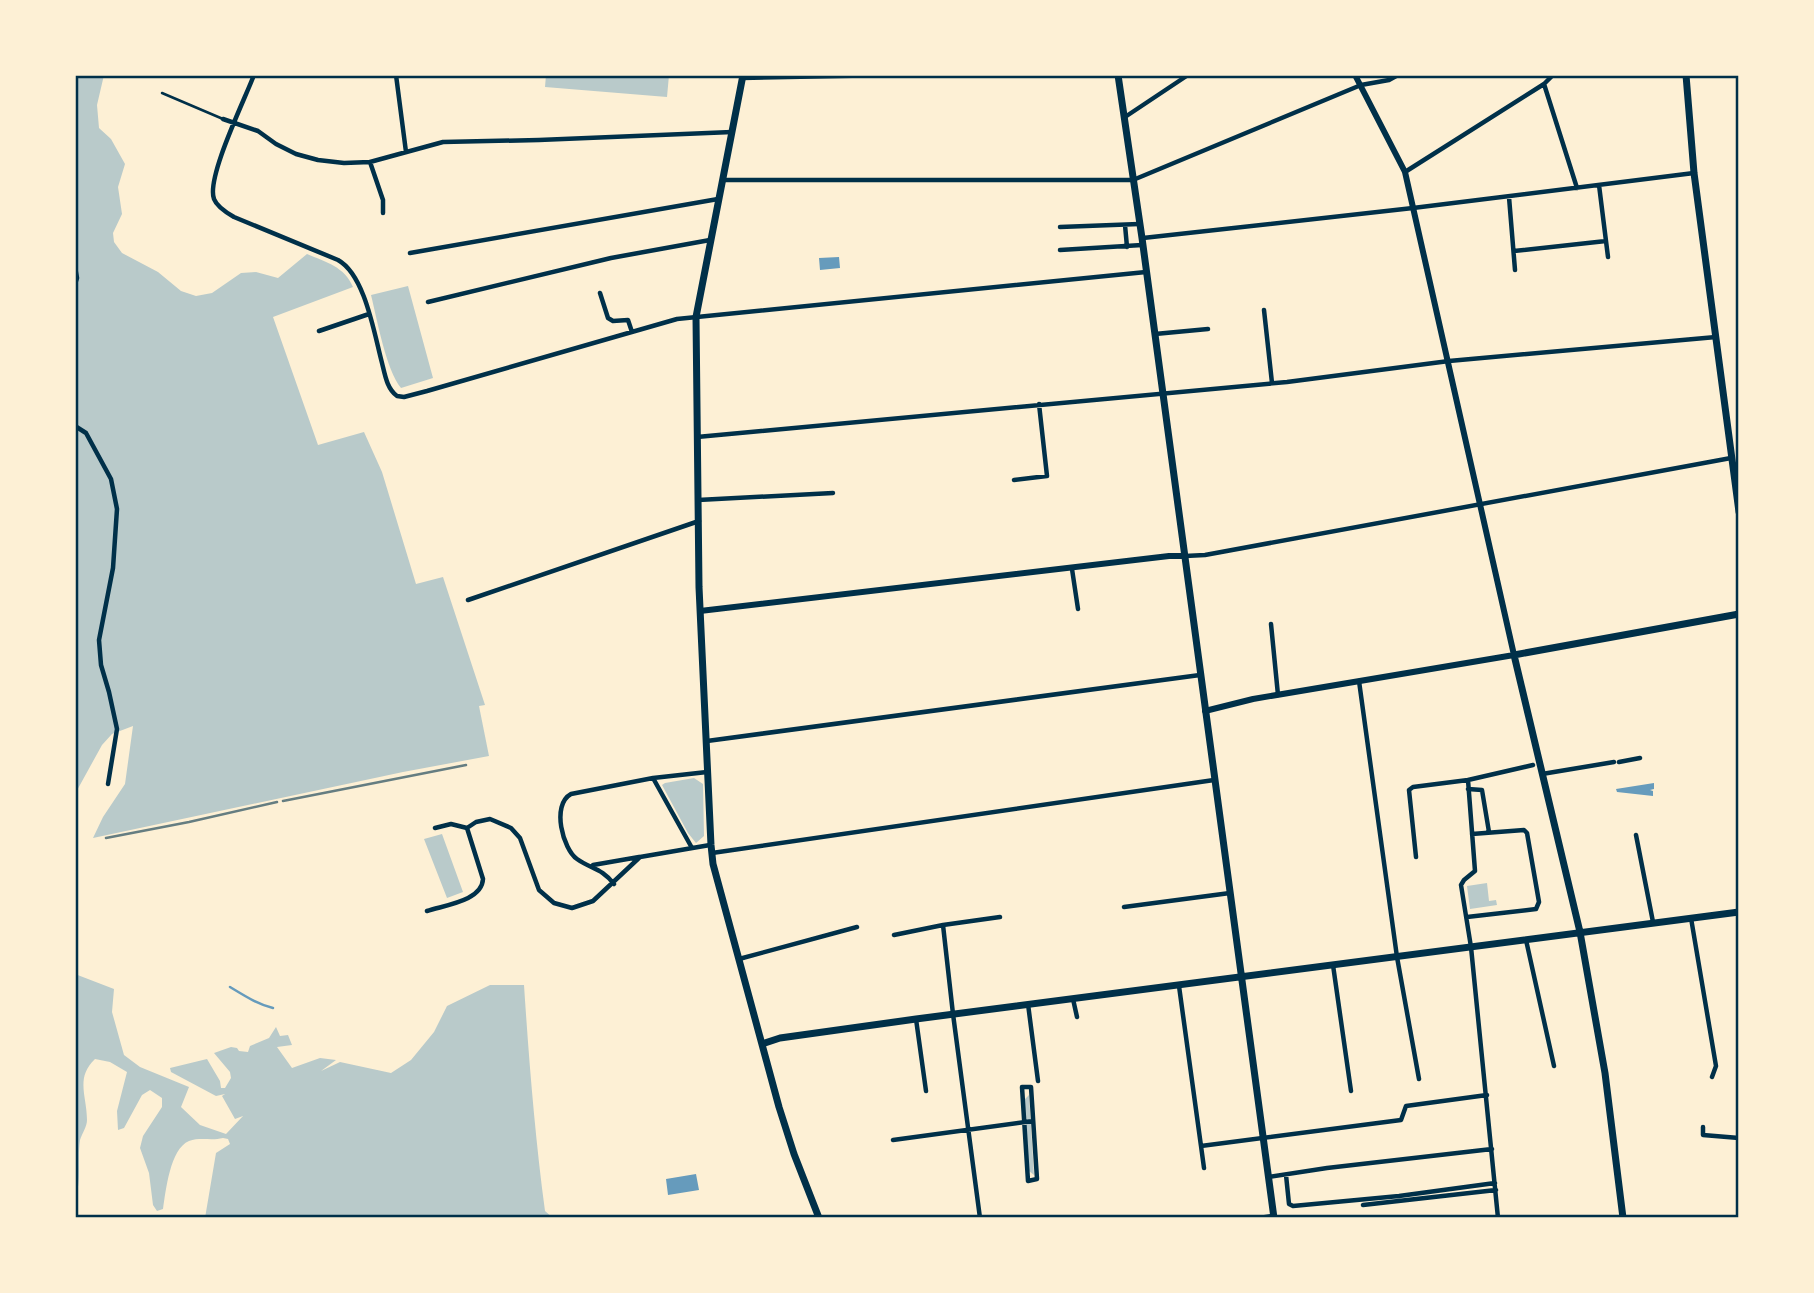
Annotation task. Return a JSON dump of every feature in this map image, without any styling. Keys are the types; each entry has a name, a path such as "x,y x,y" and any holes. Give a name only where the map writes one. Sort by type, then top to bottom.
{"main road":[{"path":"1118,75 1143,241 1274,1217"},
{"path":"1686,75 1694,173 1739,512"},
{"path":"743,77 696,317 700,611 711,849 738,959 794,1154 819,1218"},
{"path":"1623,1218 1605,1073 1580,932 1514,655 1739,614"},
{"path":"762,1044 780,1038 953,1014 1739,912"}],"street":[{"path":"254,75 228,136 212,185 214,200 221,209 234,217 342,262 351,270 369,314 387,382 392,392 404,397 677,319 1146,272"},
{"path":"396,75 406,152"},
{"path":"743,77 891,75"},
{"path":"1125,117 1188,75"},
{"path":"1205,711 1278,695 1514,655 1405,172 1355,75"},
{"path":"723,180 1133,180 1361,85 1389,80 1398,75"},
{"path":"1405,172 1553,75"},
{"path":"1544,83 1577,188"},
{"path":"223,119 258,131 286,150 331,163 370,162 443,142 539,141 733,132"},
{"path":"370,162 383,200 383,213"},
{"path":"1060,250 1127,247 1143,241 1694,173"},
{"path":"1599,185 1608,257"},
{"path":"1509,197 1516,270"},
{"path":"410,253 718,199"},
{"path":"1059,226 1140,223"},
{"path":"1125,225 1127,247"},
{"path":"428,302 611,258 710,240"},
{"path":"1514,251 1606,240"},
{"path":"75,267 75,284"},
{"path":"600,293 608,318 613,321 628,320 632,332"},
{"path":"1264,310 1272,383"},
{"path":"319,331 369,314"},
{"path":"1155,334 1208,329"},
{"path":"696,437 1272,383 1449,361 1716,337"},
{"path":"1014,480 1047,476 1039,404"},
{"path":"75,426 86,433 111,479 116,495 117,522 113,568 99,640 101,665 115,718 116,740 108,784"},
{"path":"700,611 1169,556 1205,555 1731,458"},
{"path":"698,500 833,493"},
{"path":"468,600 699,521"},
{"path":"1072,569 1079,609"},
{"path":"1270,624 1278,695"},
{"path":"707,741 1200,675"},
{"path":"1359,681 1397,957 1419,1079"},
{"path":"1542,774 1640,758"},
{"path":"1416,857 1409,790 1413,787 1533,765"},
{"path":"614,884 604,871 578,860 572,854 561,824 559,810 562,802 571,794 653,778 708,772"},
{"path":"653,778 692,848"},
{"path":"1468,779 1475,872 1464,880 1461,886 1471,947 1498,1218"},
{"path":"592,866 692,848 711,849 1214,780"},
{"path":"1468,789 1482,790 1489,832"},
{"path":"435,828 452,824 467,828 476,822 491,819 505,824 516,832 539,890 554,903 572,908 593,901 640,857"},
{"path":"427,911 476,895 482,888 483,879 467,828"},
{"path":"1466,917 1536,909 1539,906 1527,833 1520,830 1472,834"},
{"path":"1636,835 1653,922"},
{"path":"1124,907 1230,893"},
{"path":"894,935 1000,917"},
{"path":"1691,918 1716,1066 1712,1077"},
{"path":"943,925 980,1218"},
{"path":"738,959 857,927"},
{"path":"1525,940 1554,1066"},
{"path":"1333,965 1351,1091"},
{"path":"1179,986 1204,1168"},
{"path":"1073,999 1077,1017"},
{"path":"1028,1004 1038,1081"},
{"path":"916,1019 926,1091"},
{"path":"1030,1087 1037,1179 1028,1181 1023,1122 1021,1088 1030,1087"},
{"path":"1201,1146 1401,1120 1406,1106 1487,1095"},
{"path":"892,1140 1033,1121"},
{"path":"1703,1127 1703,1135 1739,1138"},
{"path":"1269,1177 1492,1149"},
{"path":"1286,1175 1289,1205 1293,1206 1496,1186"},
{"path":"1363,1205 1496,1186"},
{"path":"1259,1218 1274,1217"}],"lane":[{"path":"162,93 223,119"}],"shaded area":[{"path":"75,75 104,75 97,105 99,128 111,139 125,164 118,187 122,214 113,233 114,242 122,253 158,272 181,291 196,296 212,293 241,273 256,272 278,278 307,254 334,266 350,280 353,287 273,317 318,445 364,432 382,472 416,584 443,577 485,705 479,706 489,756 93,838 103,817 125,784 133,726 112,734 102,745 75,794"},
{"path":"546,75 669,75 667,97 545,87"},
{"path":"408,286 433,378 401,388 386,357 371,295"},
{"path":"694,778 703,784 704,836 696,843 662,785"},
{"path":"442,834 463,892 447,898 424,839"},
{"path":"1487,883 1489,901 1496,900 1497,905 1470,909 1467,886"},
{"path":"75,974 114,989 112,1012 124,1055 140,1067 189,1087 181,1107 200,1125 226,1134 243,1116 235,1119 222,1096 225,1094 216,1096 171,1072 170,1068 207,1059 220,1081 221,1088 225,1088 231,1078 230,1072 214,1053 231,1047 248,1052 250,1046 269,1038 276,1027 280,1036 288,1035 292,1045 277,1047 292,1068 320,1058 336,1060 321,1071 340,1062 391,1073 411,1060 434,1032 447,1006 490,985 524,985 541,1183 545,1211 553,1218 205,1218 216,1153 230,1144 228,1139 223,1138 193,1140 183,1145 173,1161 163,1209 157,1211 153,1205 149,1173 140,1148 143,1136 162,1107 162,1098 150,1090 142,1095 124,1128 118,1130 117,1111 127,1072 110,1062 95,1059 85,1073 84,1080 87,1120 80,1140 75,1199"},
{"path":"1029,1095 1034,1175 1029,1171 1024,1100"}],"water":[{"path":"839,257 840,268 820,270 819,258"},
{"path":"1654,783 1654,789 1650,790 1653,791 1653,796 1617,792 1616,789"},
{"path":"696,1174 699,1190 668,1195 666,1179"}],"waterway":[{"path":"230,987 273,1008"}],"railway":[{"path":"283,801 466,765"},
{"path":"106,838 277,802"}]}
